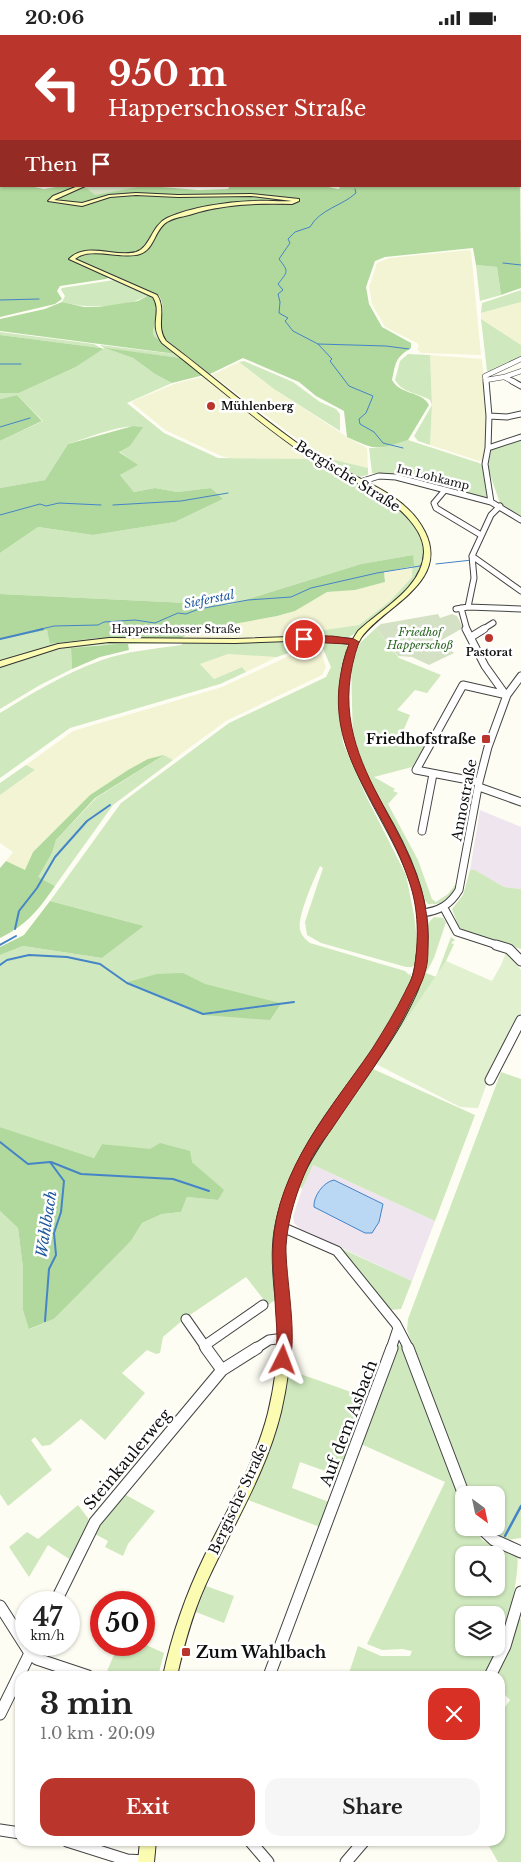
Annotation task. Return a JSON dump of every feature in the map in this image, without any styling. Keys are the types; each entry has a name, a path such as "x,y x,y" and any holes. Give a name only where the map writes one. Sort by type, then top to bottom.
{"main road":[{"name":"Bergische Straße","path":"80,187 55,197 50,201 84,205 113,196 136,194 175,196 250,195 297,201 291,203 255,201 213,207 162,222 155,231 150,245 141,252 126,254 82,253 72,258 76,262 155,296 160,304 156,326 158,336 312,456 393,502 414,521 425,540 428,555 424,569 415,585 375,619 354,642 346,665 343,693 344,717 358,768 415,881 422,913 423,946 420,973 412,993 394,1025 303,1161 291,1190 282,1227 280,1270 284,1338 279,1388 270,1427 256,1468 201,1580 182,1632 171,1671"},
{"name":"Happerschosser Straße","path":"0,664 58,646 109,640 234,641 318,639 354,642"},
{"path":"146,1862 148,1846"}],"street":[{"path":"491,502 485,464 488,448 489,416 485,376 521,359"},
{"path":"486,380 499,379 521,371"},
{"path":"504,377 521,386"},
{"path":"489,416 507,417 521,414"},
{"path":"488,448 521,437"},
{"name":"Im Lohkamp","path":"360,482 372,477 386,476 491,502 500,506"},
{"path":"445,490 434,503 436,508 481,535"},
{"path":"507,695 500,688 479,656 461,616 462,608 474,578 472,556 494,511 500,506 521,520"},
{"path":"472,556 521,591"},
{"path":"462,608 521,609"},
{"path":"471,637 493,623"},
{"name":"Annostraße","path":"444,907 452,901 459,891 479,784 488,747 507,695 521,676"},
{"path":"507,695 463,685 416,770 479,784 521,802"},
{"path":"422,831 433,774"},
{"path":"422,913 444,907 457,932 509,949 521,961"},
{"path":"490,1080 521,1020"},
{"path":"282,1227 337,1251 398,1328 412,1353 461,1486"},
{"path":"204,1346 263,1305"},
{"path":"186,1319 222,1370"},
{"name":"Auf dem Asbach","path":"271,1671 398,1328"},
{"name":"Steinkaulerweg","path":"61,1591 95,1522 222,1370 269,1340 284,1338"},
{"path":"488,1536 501,1545 521,1552"},
{"path":"493,1671 509,1635 521,1592"},
{"path":"0,1606 15,1626"},
{"path":"21,1671 29,1656"},
{"path":"36,1656 37,1659 73,1671"},
{"path":"0,1714 15,1684"},
{"path":"0,1830 15,1832"},
{"path":"84,1846 127,1860 146,1862"},
{"path":"254,1846 268,1862"},
{"path":"346,1862 360,1846"}],"shaded area":[{"path":"480,810 521,827 521,889 504,887 475,870 470,870"},
{"path":"313,1165 435,1221 412,1281 299,1228 294,1223 293,1216 305,1181"}],"green space":[{"path":"0,187 35,187 44,189 56,187 162,187 198,190 228,189 229,187 520,187 521,288 501,295 497,267 476,265 473,248 385,257 375,261 366,287 369,304 382,327 411,343 411,348 397,361 392,380 400,388 421,397 429,405 408,440 389,446 371,447 347,437 344,411 316,396 299,382 243,358 210,374 164,338 161,327 162,306 159,296 112,275 106,279 60,286 57,291 62,299 55,304 0,317"},
{"path":"85,187 138,187 95,195"},
{"path":"471,251 481,355 421,353 417,349 419,346 417,343 385,327 372,304 369,287 377,263 389,258"},
{"path":"476,265 497,267 501,295 480,301"},
{"path":"114,280 139,289 149,295 129,303 95,307 62,302 65,296 61,290 62,288"},
{"path":"521,290 521,302 481,313 482,303"},
{"path":"149,295 153,298 156,307 154,336 176,354 0,331 0,319 45,309 62,302 84,307 99,307 138,301"},
{"path":"153,298 158,305 155,325 157,337 205,375 181,358 108,349 133,358 155,374 172,383 127,403 164,433 218,458 314,459 361,485 402,512 419,533 427,551 418,576 408,589 358,632 349,637 231,639 276,637 359,625 390,601 412,577 413,555 361,564 229,605 0,594 0,553 38,527 93,535 175,522 223,499 211,488 177,492 155,488 134,492 120,475 137,465 119,451 130,446 142,427 134,426 116,429 68,444 45,480 0,488 0,441 43,421 17,395 0,399 0,393 19,393 76,367 104,348 100,345 175,354 154,336 153,332 156,307"},
{"path":"521,302 521,345 481,319 481,313"},
{"path":"481,319 521,345 521,357 491,372 487,371"},
{"path":"0,332 94,344 101,348 0,335"},
{"path":"0,335 103,349 76,367 19,393 0,393"},
{"path":"105,348 181,358 204,375 172,383 155,374 133,358"},
{"path":"408,354 430,355 432,405 430,400 402,388 395,380 400,361"},
{"path":"430,355 482,359 488,424 483,460 479,461 430,445 432,405"},
{"path":"244,361 293,382 320,402 336,409 340,414 340,431 274,389 239,362"},
{"path":"239,362 274,389 367,448 368,468 335,460 313,451 212,375"},
{"path":"205,376 310,460 230,458 221,456 165,430 132,403 174,384"},
{"path":"17,395 42,421 0,441 0,399"},
{"path":"432,405 430,445 418,441 414,436"},
{"path":"133,426 143,427 130,446 119,452 138,465 120,475 134,492 155,488 177,492 211,488 223,499 175,522 93,535 38,527 0,553 0,488 45,480 68,444"},
{"path":"521,438 521,516 500,503 488,469 491,450"},
{"path":"408,440 479,463 483,466 487,498 372,473 369,448 380,448"},
{"path":"313,452 335,460 368,468 368,475 358,477"},
{"path":"413,555 414,566 384,572 385,582 355,590 327,592 295,611 277,616 223,626 197,628 180,639 98,638 50,644 47,630 0,640 0,594 229,605 361,564"},
{"path":"414,567 412,577 390,601 359,625 276,637 180,639 197,628 223,626 295,611 327,592 355,590 385,582 384,573"},
{"name":"Friedhof Happerschoß","path":"438,614 440,618 452,614 457,616 463,628 440,641 454,653 429,665 412,657 398,656 376,628 381,624"},
{"path":"376,628 399,658 441,675 427,693 415,690 397,710 410,715 401,736 426,744 412,767 374,777 395,789 393,791 398,793 388,804 418,860 432,899 436,902 448,894 455,885 458,886 449,897 438,904 428,904 424,899 415,873 368,781 353,743 351,663 360,643"},
{"path":"47,630 51,644 98,638 134,638 63,643 0,662 0,640"},
{"path":"311,641 316,643 277,657 228,654 200,664 214,679 242,667 246,672 220,684 70,728 0,778 0,713 75,671 121,654 181,645 183,643"},
{"path":"327,641 345,643 348,646 342,669 338,698 343,743 367,798 406,875 418,948 416,964 412,967 406,967 321,943 307,935 305,922 323,868 320,866 303,907 300,930 310,943 405,971 409,975 410,973 412,979 404,1000 384,1035 308,1145 290,1179 273,1255 275,1300 268,1305 246,1277 184,1319 163,1337 160,1353 156,1354 147,1350 122,1373 145,1393 105,1440 81,1419 50,1445 42,1446 35,1437 31,1440 52,1470 8,1506 0,1494 0,1211 18,1228 23,1268 23,1310 30,1329 54,1319 131,1241 142,1223 162,1214 181,1212 187,1197 218,1200 223,1190 192,1162 150,1150 102,1144 94,1158 0,1127 0,955 23,946 102,958 144,926 50,901 121,803 229,723 326,677 331,667 321,644"},
{"path":"111,642 175,643 98,645 71,648 72,669 40,685 0,709 0,666 54,650"},
{"path":"128,644 129,650 100,657 72,669 71,648"},
{"path":"306,648 317,648 321,652 326,667 322,675 226,721 173,760 164,755 128,770 90,795 33,852 25,871 6,861 13,852 0,843 0,795 34,771 26,765 73,731 222,687"},
{"path":"228,654 277,657 246,672 242,667 214,679 200,664"},
{"path":"164,755 173,760 113,805 55,886 37,877 52,853 56,840 96,798"},
{"path":"164,755 95,798 56,840 52,853 38,877 55,886 32,916 18,928 0,938 0,868 6,861 25,870 33,852 90,795 148,759"},
{"path":"26,765 35,770 0,795 0,783"},
{"path":"470,870 475,870 504,887 521,889 521,949 463,931 458,925 452,909 463,895"},
{"path":"50,901 144,926 102,958 23,946 0,955 0,947 24,935"},
{"path":"434,917 443,918 446,922 434,958 426,973 436,977 451,937 455,940 451,943 454,944 446,961 446,972 416,1006 376,1064 387,1043 427,943 428,923"},
{"path":"506,952 521,970 521,1012 492,1069 478,1108 460,1107 376,1064 446,961 492,981"},
{"path":"183,973 205,984 280,1003 203,1013 128,982 157,974"},
{"path":"280,1005 270,1020 203,1015"},
{"path":"373,1069 475,1115 435,1221 313,1165 302,1189 298,1184 309,1159 370,1070"},
{"path":"501,1072 521,1079 521,1538 505,1540 499,1536 505,1536 505,1486 466,1486 407,1330 408,1319"},
{"path":"0,1127 94,1158 102,1144 150,1149 160,1143 190,1151 192,1162 224,1190 218,1200 187,1197 181,1212 162,1214 142,1223 131,1241 54,1319 29,1329 23,1310 23,1268 18,1228 0,1211"},
{"path":"340,1248 412,1281 401,1309 391,1310"},
{"path":"398,1345 401,1345 455,1486 455,1536 479,1536 482,1540 494,1546 455,1546 455,1596 505,1596 505,1551 513,1555 517,1554 517,1575 505,1631 505,1606 455,1606 455,1656 497,1656 487,1671 350,1671 358,1646 381,1656 410,1656 412,1651 402,1649 382,1650 367,1644 445,1482 361,1444"},
{"path":"289,1370 368,1398 339,1476 300,1462 292,1488 329,1502 320,1527 248,1500 273,1436"},
{"path":"124,1494 155,1511 128,1544 123,1556 105,1547 108,1541 95,1534 99,1524"},
{"path":"78,1505 88,1518 89,1528 72,1561 48,1545 29,1577 9,1547 27,1532 38,1539"},
{"path":"206,1586 234,1596 224,1623 196,1612"},
{"path":"517,1619 521,1619 521,1862 498,1862 489,1846 505,1846 505,1707 510,1700 505,1695 505,1671 497,1671 503,1656 505,1656 505,1650"},
{"path":"155,1649 164,1653 159,1671 107,1671 113,1656 155,1656"}],"water":[{"path":"334,1180 383,1204 379,1222 372,1233 365,1233 314,1207 315,1199 320,1191 326,1184"}],"waterway":[{"path":"318,344 293,331 285,321 288,318 279,313 280,302 278,294 283,290 278,284 284,276 286,269 279,259 290,243 288,239 295,232 310,227 319,216 356,193 355,189"},
{"path":"503,263 521,265"},
{"path":"0,300 39,299"},
{"path":"318,344 386,346 409,349"},
{"path":"318,344 332,359 330,361 349,386 373,396 366,413 359,419 360,424 374,432 383,443 403,448"},
{"path":"0,364 21,364"},
{"path":"0,427 30,418"},
{"path":"113,505 181,501 228,493"},
{"path":"0,515 40,504 46,506 59,503 101,505"},
{"name":"Sieferstal","path":"436,564 472,560"},
{"name":"Sieferstal","path":"37,630 54,626 98,625 104,622 135,620 155,623 178,613 186,614 199,609 248,600 291,597 311,588 377,573 420,566"},
{"name":"Sieferstal","path":"0,639 43,629"},
{"path":"15,929 19,911 37,888 55,857 87,821 110,805"},
{"path":"0,945 16,936"},
{"path":"0,965 7,960 29,955 67,957 100,964 127,983 203,1014 294,1002"},
{"name":"Wahlbach","path":"0,1142 28,1164 50,1162 64,1181 61,1212 54,1233 56,1255 49,1269 45,1321"},
{"path":"51,1162 81,1174 173,1179 209,1191"},
{"path":"505,1536 521,1506"}],"place":[{"name":"Mühlenberg","path":"211,406"},
{"name":"Pastorat","path":"489,638"},
{"name":"Friedhofstraße","path":"486,739"},
{"name":"Zum Wahlbach","path":"186,1652"}],"route":[{"path":"283,1360 284,1338 280,1246 282,1227 291,1190 303,1161 394,1025 412,993 420,973 423,946 422,913 415,881 358,768 344,717 343,693 346,665 354,642 332,639 304,639"}]}
